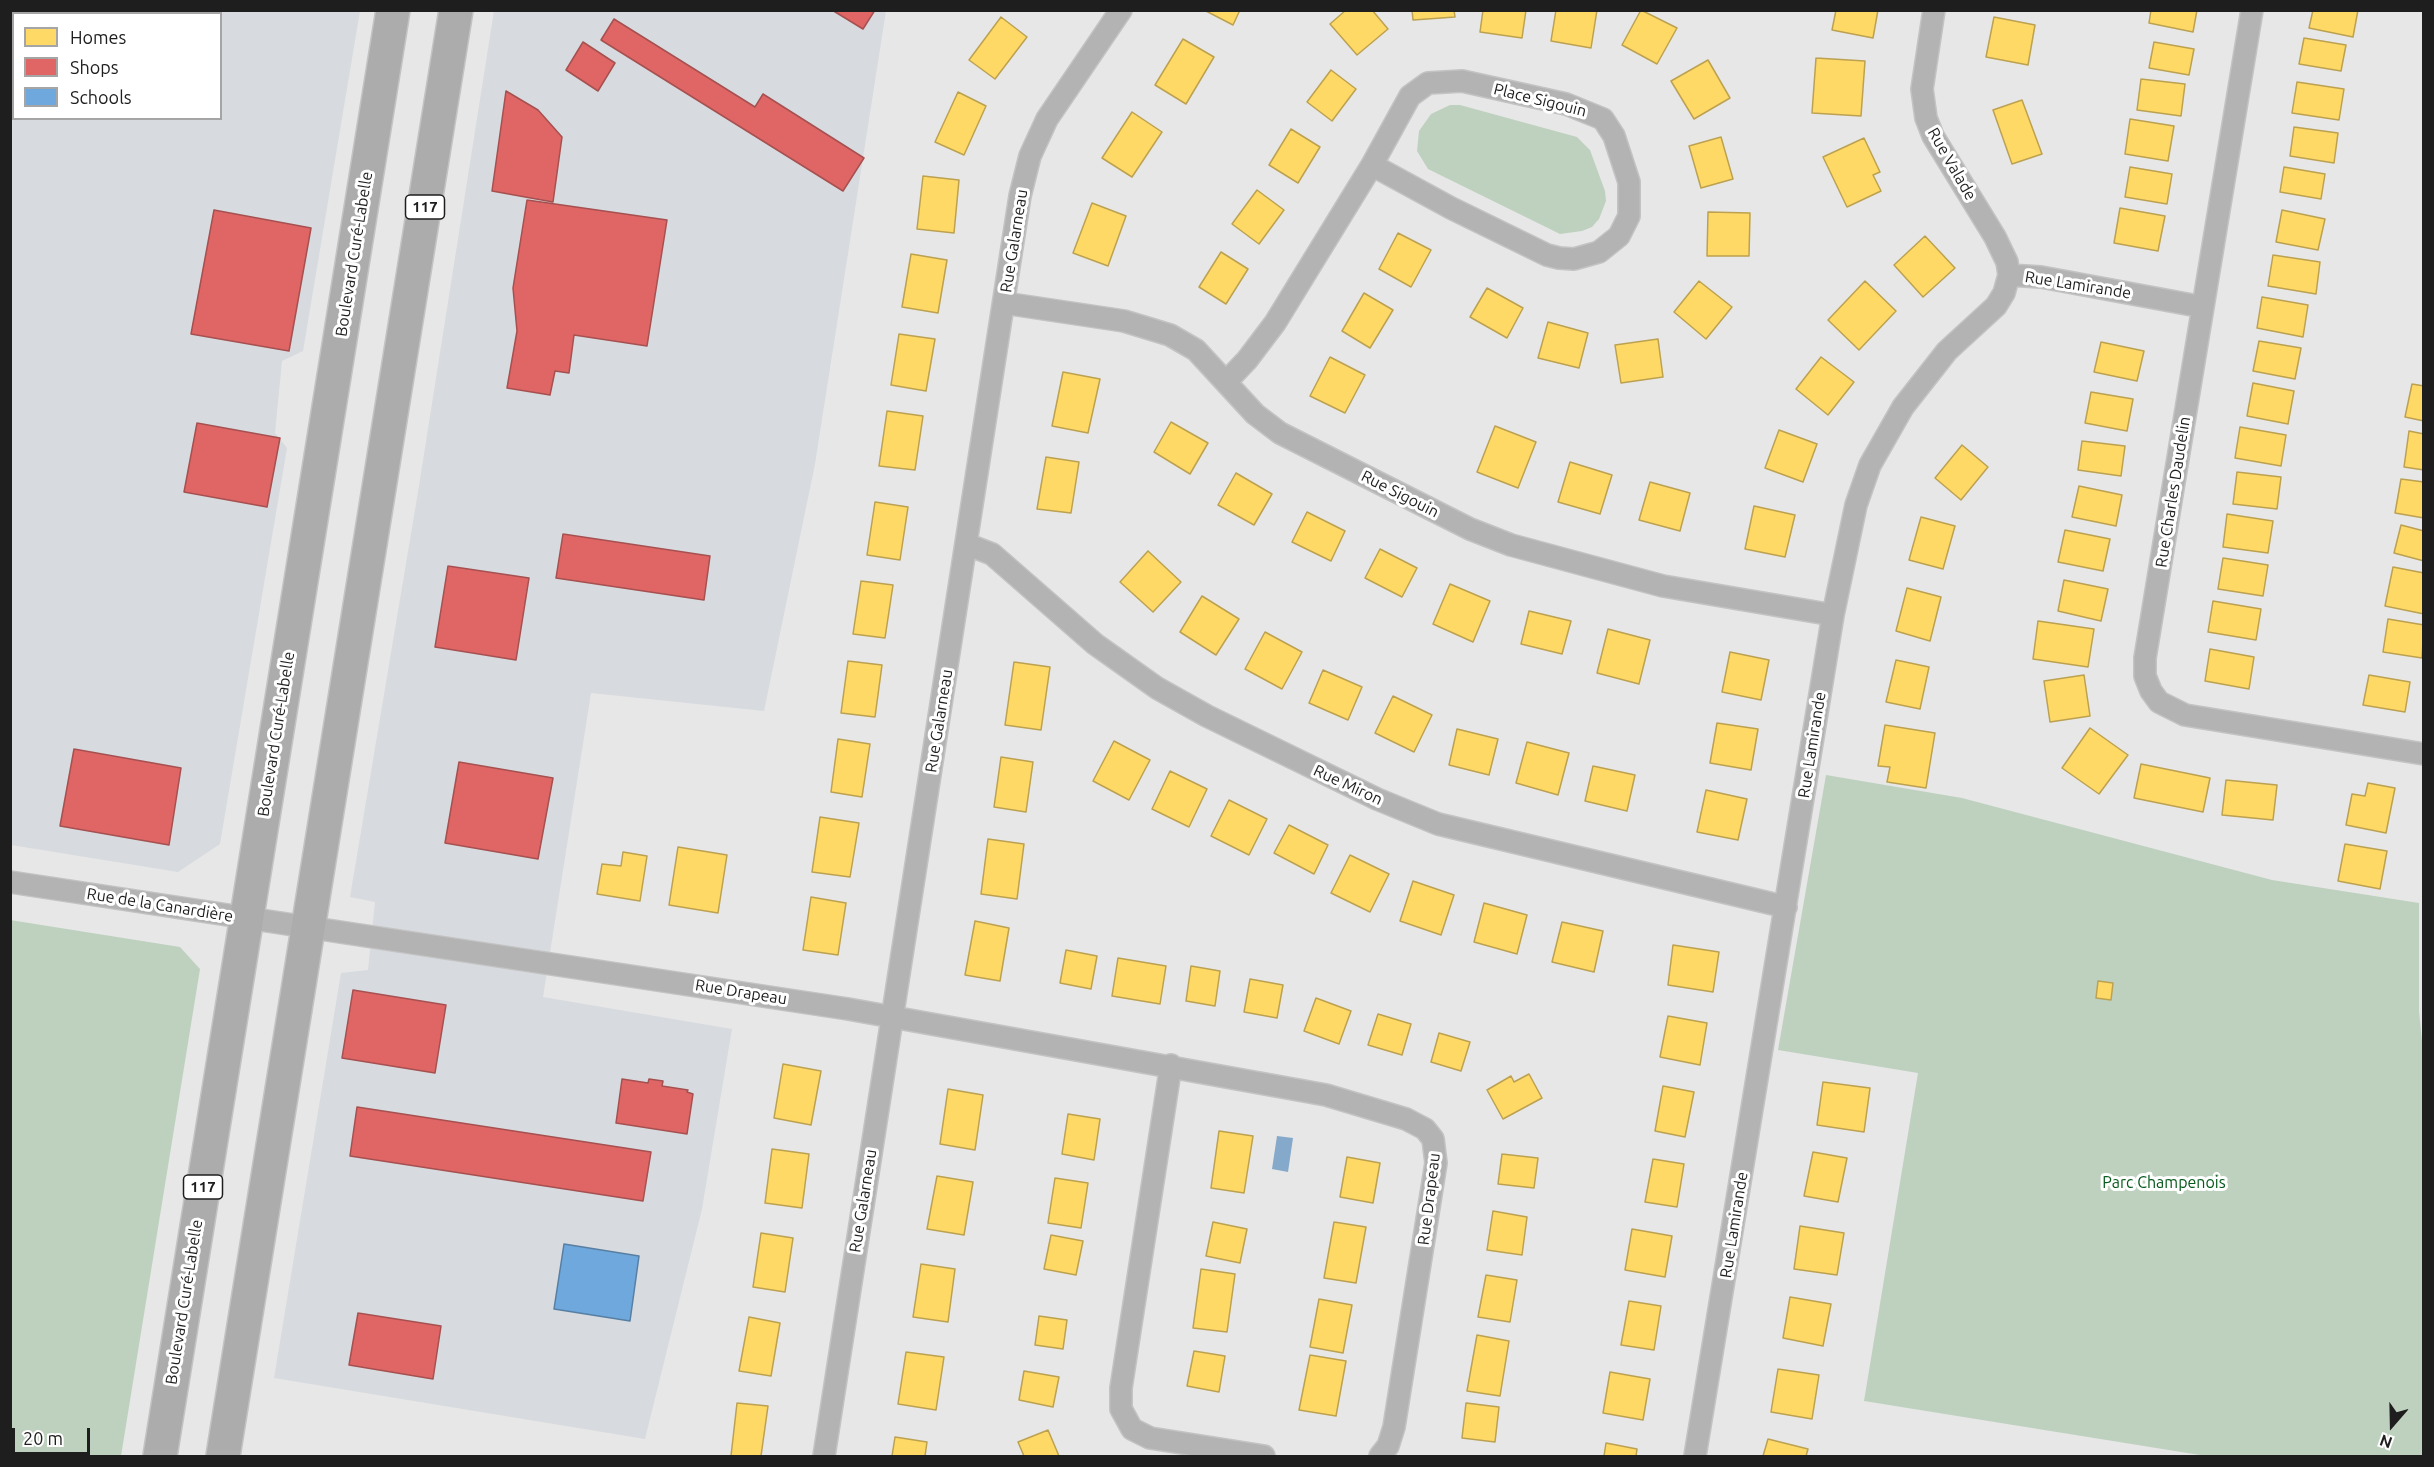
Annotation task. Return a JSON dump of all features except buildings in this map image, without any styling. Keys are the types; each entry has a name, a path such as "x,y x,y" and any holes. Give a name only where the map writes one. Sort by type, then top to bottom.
{"main road":[{"name":"Boulevard Curé-Labelle","path":"160,1456 393,10"},
{"name":"117","path":"223,1456 456,10"}],"street":[{"name":"Rue Galarneau","path":"824,1456 1020,196 1036,143 1053,108 1121,10"},
{"name":"Rue Valade","path":"1934,10 1922,88 1926,118 1933,136 1995,237 2007,262 2009,275"},
{"name":"Rue Charles Daudelin","path":"2252,10 2145,658 2145,676 2151,691 2163,706 2194,718 2424,754"},
{"name":"Place Sigouin","path":"1226,382 1247,360 1275,323 1372,165 1410,96 1418,88 1439,81 1462,81 1566,104 1603,119 1614,136 1629,182 1629,216 1619,236 1599,252 1575,259 1559,258 1547,255 1451,208 1372,165"},
{"name":"Rue Lamirande","path":"1695,1456 1833,615 1854,514 1863,484 1879,447 1903,407 1935,364 2000,300 2009,275 2041,277 2203,307"},
{"name":"Rue Sigouin","path":"1004,303 1108,318 1157,330 1196,350 1255,414 1280,434 1470,529 1500,541 1663,586 1833,615"},
{"name":"Rue Miron","path":"966,544 992,554 1095,644 1157,688 1207,716 1377,799 1438,824 1786,907"},
{"name":"Rue de la Canardière","path":"10,882 309,926"},
{"name":"Rue Drapeau","path":"309,926 891,1017 1171,1065 1326,1095 1406,1119 1425,1130 1433,1139 1436,1163 1394,1427 1388,1446 1380,1456"},
{"path":"1171,1065 1121,1388 1121,1409 1132,1429 1150,1438 1264,1456"}],"shaded area":[{"path":"10,11 360,11 303,351 282,361 275,433 287,448 220,844 178,872 11,845"},
{"path":"494,11 886,11 815,464 764,711 591,693 543,997 732,1029 702,1209 645,1439 274,1378 341,973 368,970 375,902 350,897 418,492"}],"green space":[{"path":"1450,105 1460,105 1577,137 1590,150 1605,191 1606,201 1599,219 1592,227 1582,231 1560,234 1428,169 1417,151 1419,131 1431,114"},
{"name":"Parc Champenois","path":"1826,775 1962,798 2272,880 2419,903 2419,1011 2424,1061 2423,1456 2206,1456 1864,1401 1918,1073 1778,1050"},
{"path":"10,920 180,947 200,969 121,1456 11,1456"}],"water":[{"path":"1277,1136 1293,1138 1288,1172 1272,1169"}]}
